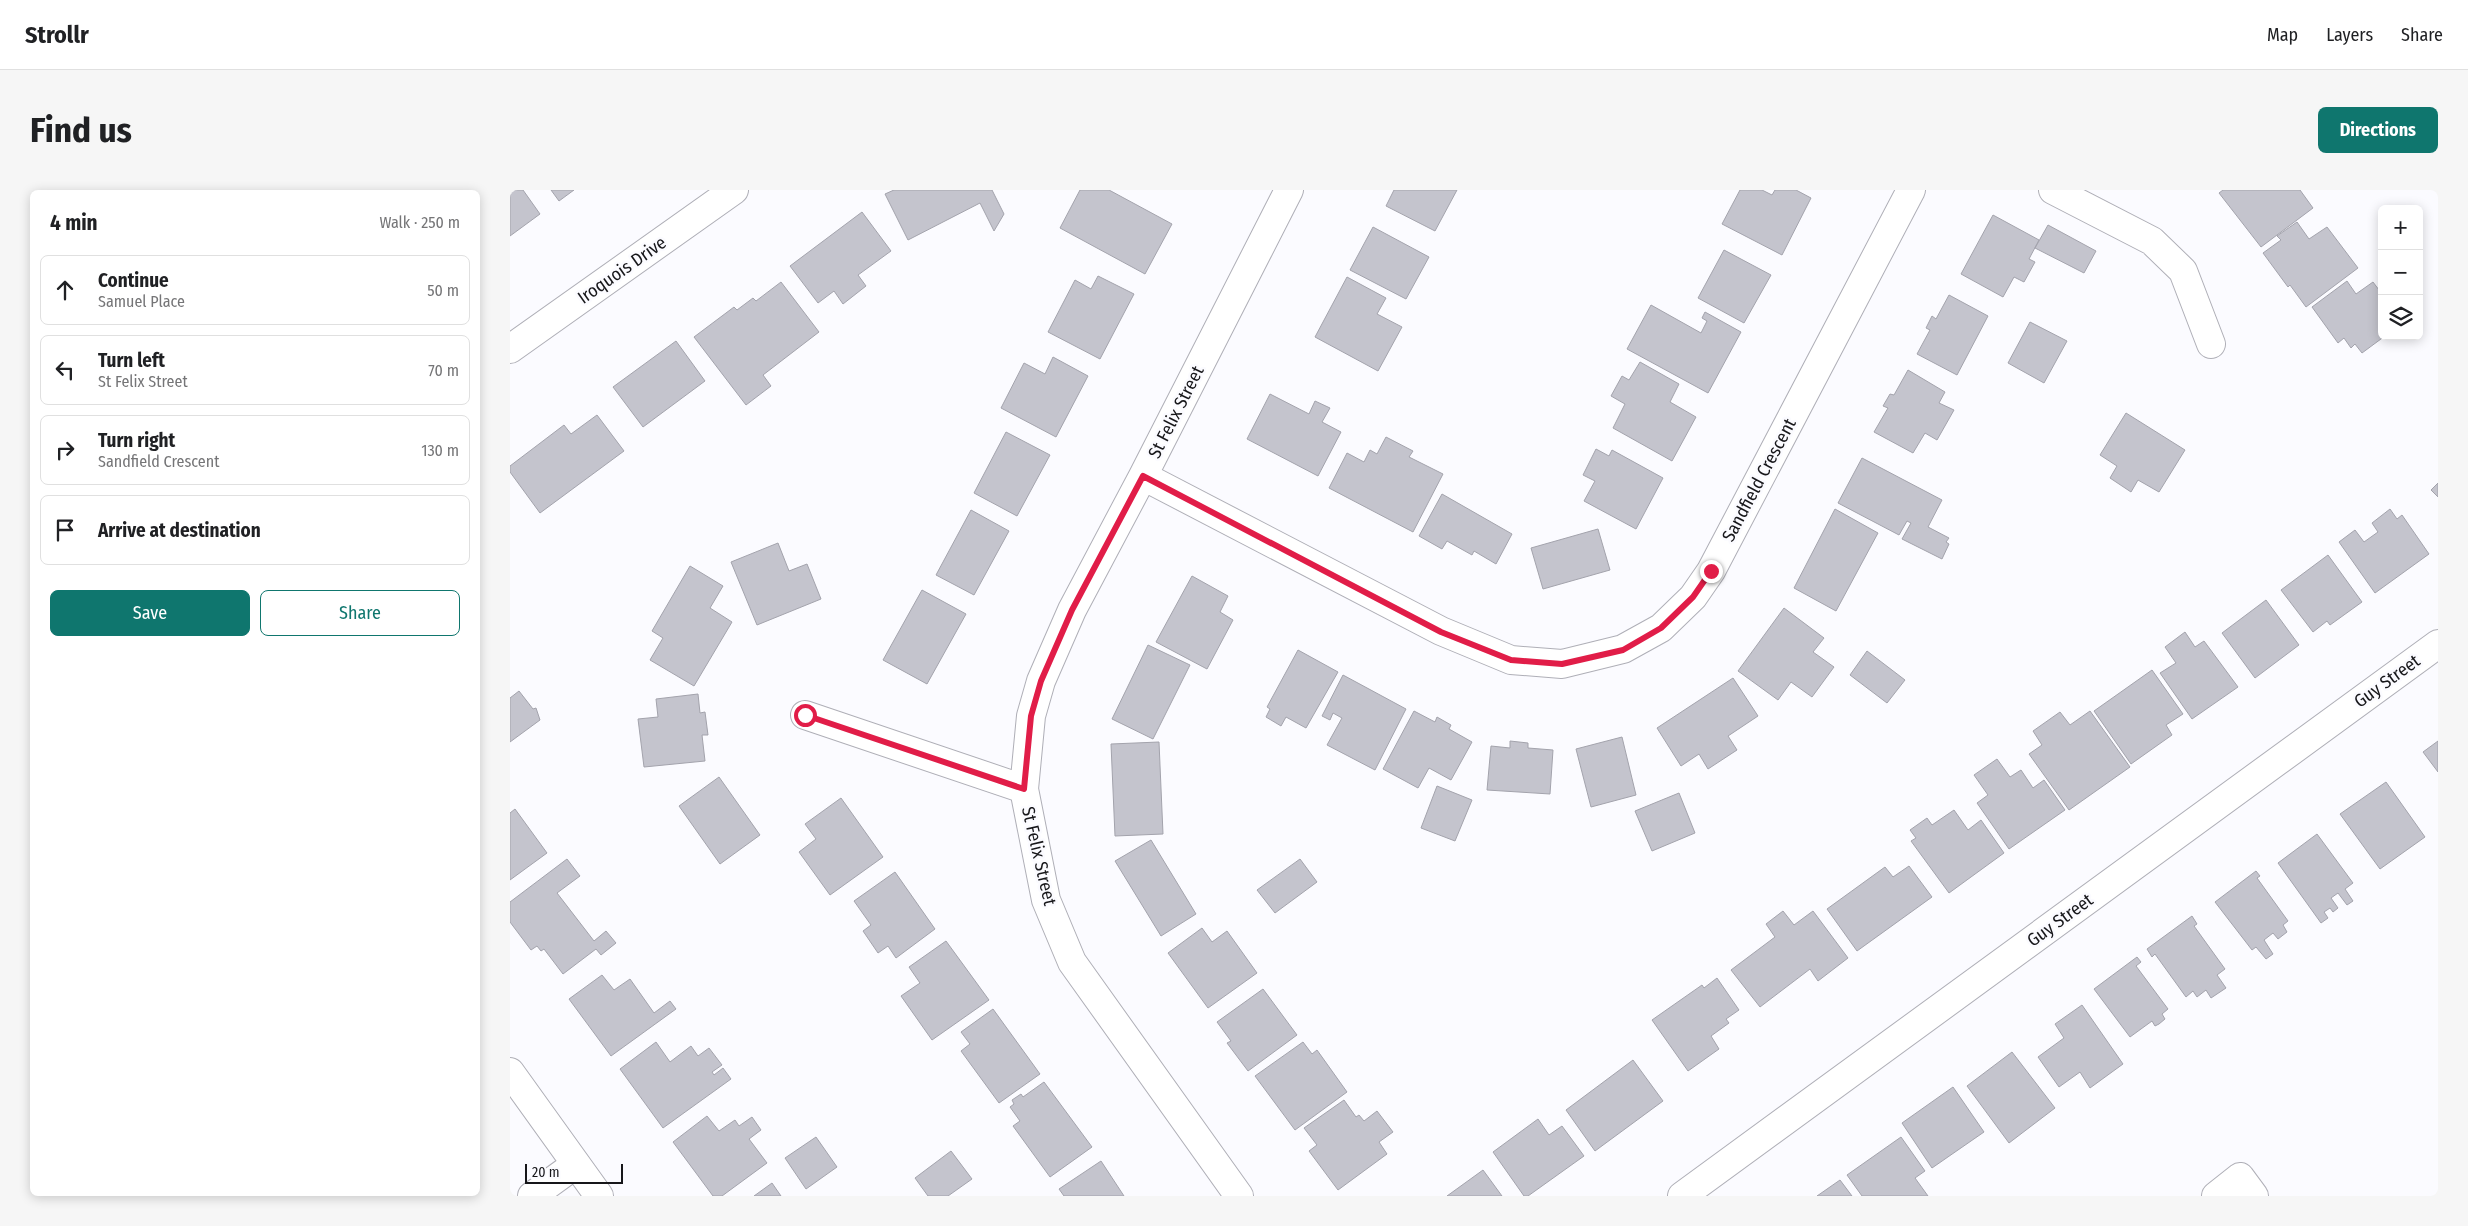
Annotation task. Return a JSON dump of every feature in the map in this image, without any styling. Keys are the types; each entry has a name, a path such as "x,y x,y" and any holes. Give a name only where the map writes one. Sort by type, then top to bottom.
{"street":[{"name":"Iroquois Drive","path":"510,349 734,190"},
{"name":"Sandfield Crescent","path":"1143,476 1441,632 1511,660 1562,664 1623,650 1661,628 1693,597 1711,571 1912,190"},
{"path":"2053,190 2152,241 2184,271 2211,344"},
{"name":"St Felix Street","path":"1238,1196 1072,962 1046,900 1024,789 1031,716 1041,681 1072,610 1143,476 1282,192"},
{"name":"Guy Street","path":"1682,1196 2438,644"},
{"path":"805,715 1024,789"},
{"path":"510,1072 599,1196"},
{"path":"532,1196 576,1164"},
{"path":"2216,1196 2240,1177 2254,1196"}],"building":[{"path":"510,190 523,190 540,214 510,236"},
{"path":"551,190 574,190 559,201"},
{"path":"894,190 992,190 1004,214 994,231 980,203 908,240 885,194"},
{"path":"1080,190 1109,190 1172,224 1145,274 1060,228"},
{"path":"1394,190 1457,190 1435,231 1386,206"},
{"path":"1740,190 1762,190 1772,195 1775,190 1796,190 1811,198 1782,255 1722,224"},
{"path":"2223,190 2300,190 2313,208 2261,247 2219,193"},
{"path":"862,212 891,251 858,275 866,286 843,304 834,291 818,303 790,266"},
{"path":"1993,215 2039,240 2029,259 2035,262 2024,282 2014,277 2003,297 1961,274"},
{"path":"2297,222 2309,239 2327,227 2358,268 2306,307 2290,285 2288,287 2263,253 2281,240 2277,236"},
{"path":"2048,225 2096,251 2084,273 2035,248"},
{"path":"1373,227 1429,257 1406,299 1350,270"},
{"path":"1724,250 1771,275 1744,323 1698,298"},
{"path":"1098,276 1134,294 1100,359 1048,332 1075,280 1091,289"},
{"path":"1347,277 1386,298 1377,314 1402,327 1378,371 1315,337"},
{"path":"2347,281 2356,294 2373,282 2378,289 2378,340 2380,340 2362,353 2355,344 2351,348 2344,338 2338,343 2312,307"},
{"path":"781,282 819,332 763,375 771,386 746,405 694,337 734,307 737,310 753,298 756,301"},
{"path":"1949,295 1988,316 1957,375 1917,354 1930,330 1926,328 1932,316 1936,319"},
{"path":"1651,305 1701,333 1707,321 1702,318 1705,312 1741,332 1708,393 1627,349"},
{"path":"2030,322 2067,341 2044,383 2008,363"},
{"path":"676,341 705,381 643,427 613,387"},
{"path":"1053,357 1088,376 1056,437 1001,408 1024,363 1045,374"},
{"path":"1640,362 1679,384 1670,402 1696,417 1672,461 1613,428 1625,404 1611,396 1622,376 1629,380"},
{"path":"1908,370 1945,392 1939,403 1954,410 1937,440 1925,433 1913,453 1874,432 1888,408 1883,406 1890,394 1894,395"},
{"path":"1270,394 1309,414 1315,401 1330,408 1322,422 1341,432 1318,476 1247,439"},
{"path":"2126,413 2185,450 2159,492 2138,480 2131,492 2110,478 2117,466 2100,455"},
{"path":"597,415 624,451 540,513 510,472 510,466 564,425 571,434"},
{"path":"1006,432 1050,455 1017,516 974,493"},
{"path":"1386,437 1413,451 1409,457 1443,474 1413,532 1329,488 1347,453 1364,462 1370,450 1377,454"},
{"path":"1596,449 1609,456 1612,450 1663,478 1636,529 1584,501 1595,481 1583,475"},
{"path":"1862,458 1942,500 1928,527 1949,538 1946,542 1949,544 1942,559 1902,539 1911,523 1907,521 1899,535 1838,503"},
{"path":"2438,483 2438,497 2431,490"},
{"path":"1442,494 1512,534 1496,564 1474,551 1472,555 1447,541 1442,549 1419,536"},
{"path":"1835,509 1878,533 1836,611 1794,588"},
{"path":"2390,509 2397,519 2402,515 2429,554 2375,593 2339,542 2355,530 2364,542 2378,532 2372,523"},
{"path":"971,510 1009,531 974,595 936,575"},
{"path":"1598,529 1610,570 1543,589 1531,548"},
{"path":"778,543 789,571 807,564 821,599 757,625 731,562"},
{"path":"2328,555 2362,602 2330,625 2327,621 2313,632 2281,590"},
{"path":"690,566 723,586 710,608 732,622 694,686 650,660 663,638 652,631"},
{"path":"1192,576 1228,596 1220,612 1233,620 1207,669 1156,642"},
{"path":"922,590 966,614 927,684 883,660"},
{"path":"2266,600 2299,645 2255,678 2222,633"},
{"path":"1784,608 1824,638 1813,652 1834,667 1812,697 1791,682 1778,700 1738,671"},
{"path":"2185,632 2195,647 2204,641 2238,687 2192,719 2160,673 2176,663 2165,647"},
{"path":"1148,645 1190,665 1153,739 1112,719"},
{"path":"1298,650 1338,672 1306,728 1286,717 1281,726 1266,717 1270,709 1267,707"},
{"path":"1867,651 1905,680 1887,703 1850,675"},
{"path":"2152,670 2183,714 2166,725 2172,735 2131,764 2094,711"},
{"path":"1343,675 1406,709 1375,770 1327,745 1342,718 1333,713 1330,720 1322,716"},
{"path":"1733,678 1758,716 1728,736 1737,750 1708,769 1699,754 1681,766 1657,728"},
{"path":"519,691 533,709 536,708 540,720 510,742 510,698"},
{"path":"698,694 700,713 705,712 708,735 702,735 705,761 644,767 638,719 658,717 656,699"},
{"path":"1414,711 1435,722 1437,717 1451,725 1449,729 1472,742 1451,780 1429,768 1418,788 1383,769"},
{"path":"2090,711 2130,767 2069,810 2029,754 2042,745 2033,731 2060,712 2070,725"},
{"path":"1622,737 1636,795 1591,807 1576,749"},
{"path":"1510,741 1528,743 1528,748 1553,750 1550,794 1487,790 1491,746 1510,748"},
{"path":"2438,741 2438,772 2423,752"},
{"path":"1159,742 1163,834 1115,836 1111,744"},
{"path":"1997,759 2010,777 2021,770 2033,788 2044,780 2065,810 2009,849 1977,803 1988,795 1974,775"},
{"path":"719,777 760,835 720,864 679,806"},
{"path":"2386,782 2425,837 2380,869 2340,814"},
{"path":"1437,786 1472,800 1455,841 1421,828"},
{"path":"1679,793 1695,833 1652,851 1635,811"},
{"path":"841,798 883,857 830,895 799,852 816,839 805,824"},
{"path":"515,809 547,853 510,880 510,813"},
{"path":"1954,810 1968,830 1981,820 2004,853 1949,893 1911,841 1916,838 1910,830 1927,818 1932,825"},
{"path":"2317,834 2353,883 2345,889 2353,901 2347,905 2338,893 2331,898 2338,908 2333,912 2330,908 2324,912 2328,918 2321,923 2278,863"},
{"path":"1151,840 1196,914 1161,936 1115,861"},
{"path":"567,859 580,876 557,893 594,941 606,931 616,943 601,955 596,949 563,974 544,949 541,951 537,946 531,950 510,922 510,902"},
{"path":"1300,859 1317,882 1275,913 1257,890"},
{"path":"1909,866 1932,897 1857,951 1827,909 1885,867 1893,877"},
{"path":"2256,871 2260,876 2257,878 2288,921 2283,925 2287,932 2278,939 2273,933 2264,940 2273,954 2266,959 2256,947 2252,950 2215,902"},
{"path":"895,872 935,929 896,958 888,946 878,953 863,931 871,925 854,901"},
{"path":"1783,911 1794,925 1813,911 1848,958 1818,981 1810,969 1760,1007 1731,970 1775,937 1766,924"},
{"path":"2192,916 2197,924 2194,926 2225,969 2217,975 2226,988 2211,998 2206,990 2197,997 2193,991 2186,997 2155,954 2152,957 2147,949"},
{"path":"1202,928 1212,942 1227,931 1257,973 1208,1008 1168,953"},
{"path":"946,941 989,1000 932,1040 901,996 920,983 909,967"},
{"path":"2137,957 2141,962 2136,966 2168,1009 2162,1014 2165,1019 2159,1024 2155,1026 2152,1021 2130,1037 2094,989"},
{"path":"602,975 614,990 630,979 654,1013 670,1001 676,1009 611,1056 569,999"},
{"path":"1717,978 1739,1010 1726,1019 1729,1023 1711,1036 1719,1049 1688,1071 1652,1020 1702,985 1704,988"},
{"path":"1263,989 1297,1035 1248,1071 1227,1043 1231,1041 1217,1022"},
{"path":"2082,1005 2123,1064 2090,1088 2080,1072 2059,1087 2038,1057 2064,1038 2055,1024"},
{"path":"993,1009 1040,1074 999,1103 961,1051 970,1044 961,1032"},
{"path":"656,1042 670,1062 691,1046 698,1056 709,1048 722,1065 712,1072 714,1075 723,1068 731,1079 663,1128 620,1069"},
{"path":"1303,1042 1312,1054 1317,1050 1347,1092 1295,1130 1255,1076"},
{"path":"2012,1052 2055,1108 2009,1143 1967,1086"},
{"path":"1633,1060 1663,1101 1595,1151 1566,1110"},
{"path":"1044,1082 1092,1147 1050,1177 1013,1126 1020,1121 1010,1107 1014,1104 1012,1100 1021,1094 1023,1097"},
{"path":"1953,1087 1984,1132 1932,1168 1902,1123"},
{"path":"1344,1100 1356,1117 1359,1115 1364,1121 1377,1111 1393,1132 1379,1142 1387,1154 1338,1190 1309,1151 1317,1145 1304,1128"},
{"path":"707,1116 719,1131 735,1120 739,1126 752,1117 761,1130 749,1139 767,1163 722,1196 713,1196 673,1142"},
{"path":"1538,1119 1549,1135 1562,1126 1584,1156 1528,1196 1524,1196 1493,1152"},
{"path":"816,1137 837,1167 806,1189 785,1158"},
{"path":"1901,1137 1925,1171 1915,1178 1928,1196 1862,1196 1847,1175"},
{"path":"951,1151 972,1179 948,1196 928,1196 915,1178"},
{"path":"1101,1161 1124,1196 1064,1196 1059,1189"},
{"path":"1483,1170 1502,1196 1447,1196"},
{"path":"1840,1180 1852,1196 1817,1196"},
{"path":"772,1183 781,1196 754,1196"}],"route":[{"path":"805,715 1024,789 1031,716 1041,681 1072,610 1143,476 1441,632 1511,660 1562,664 1623,650 1661,628 1693,597 1711,571"}]}
